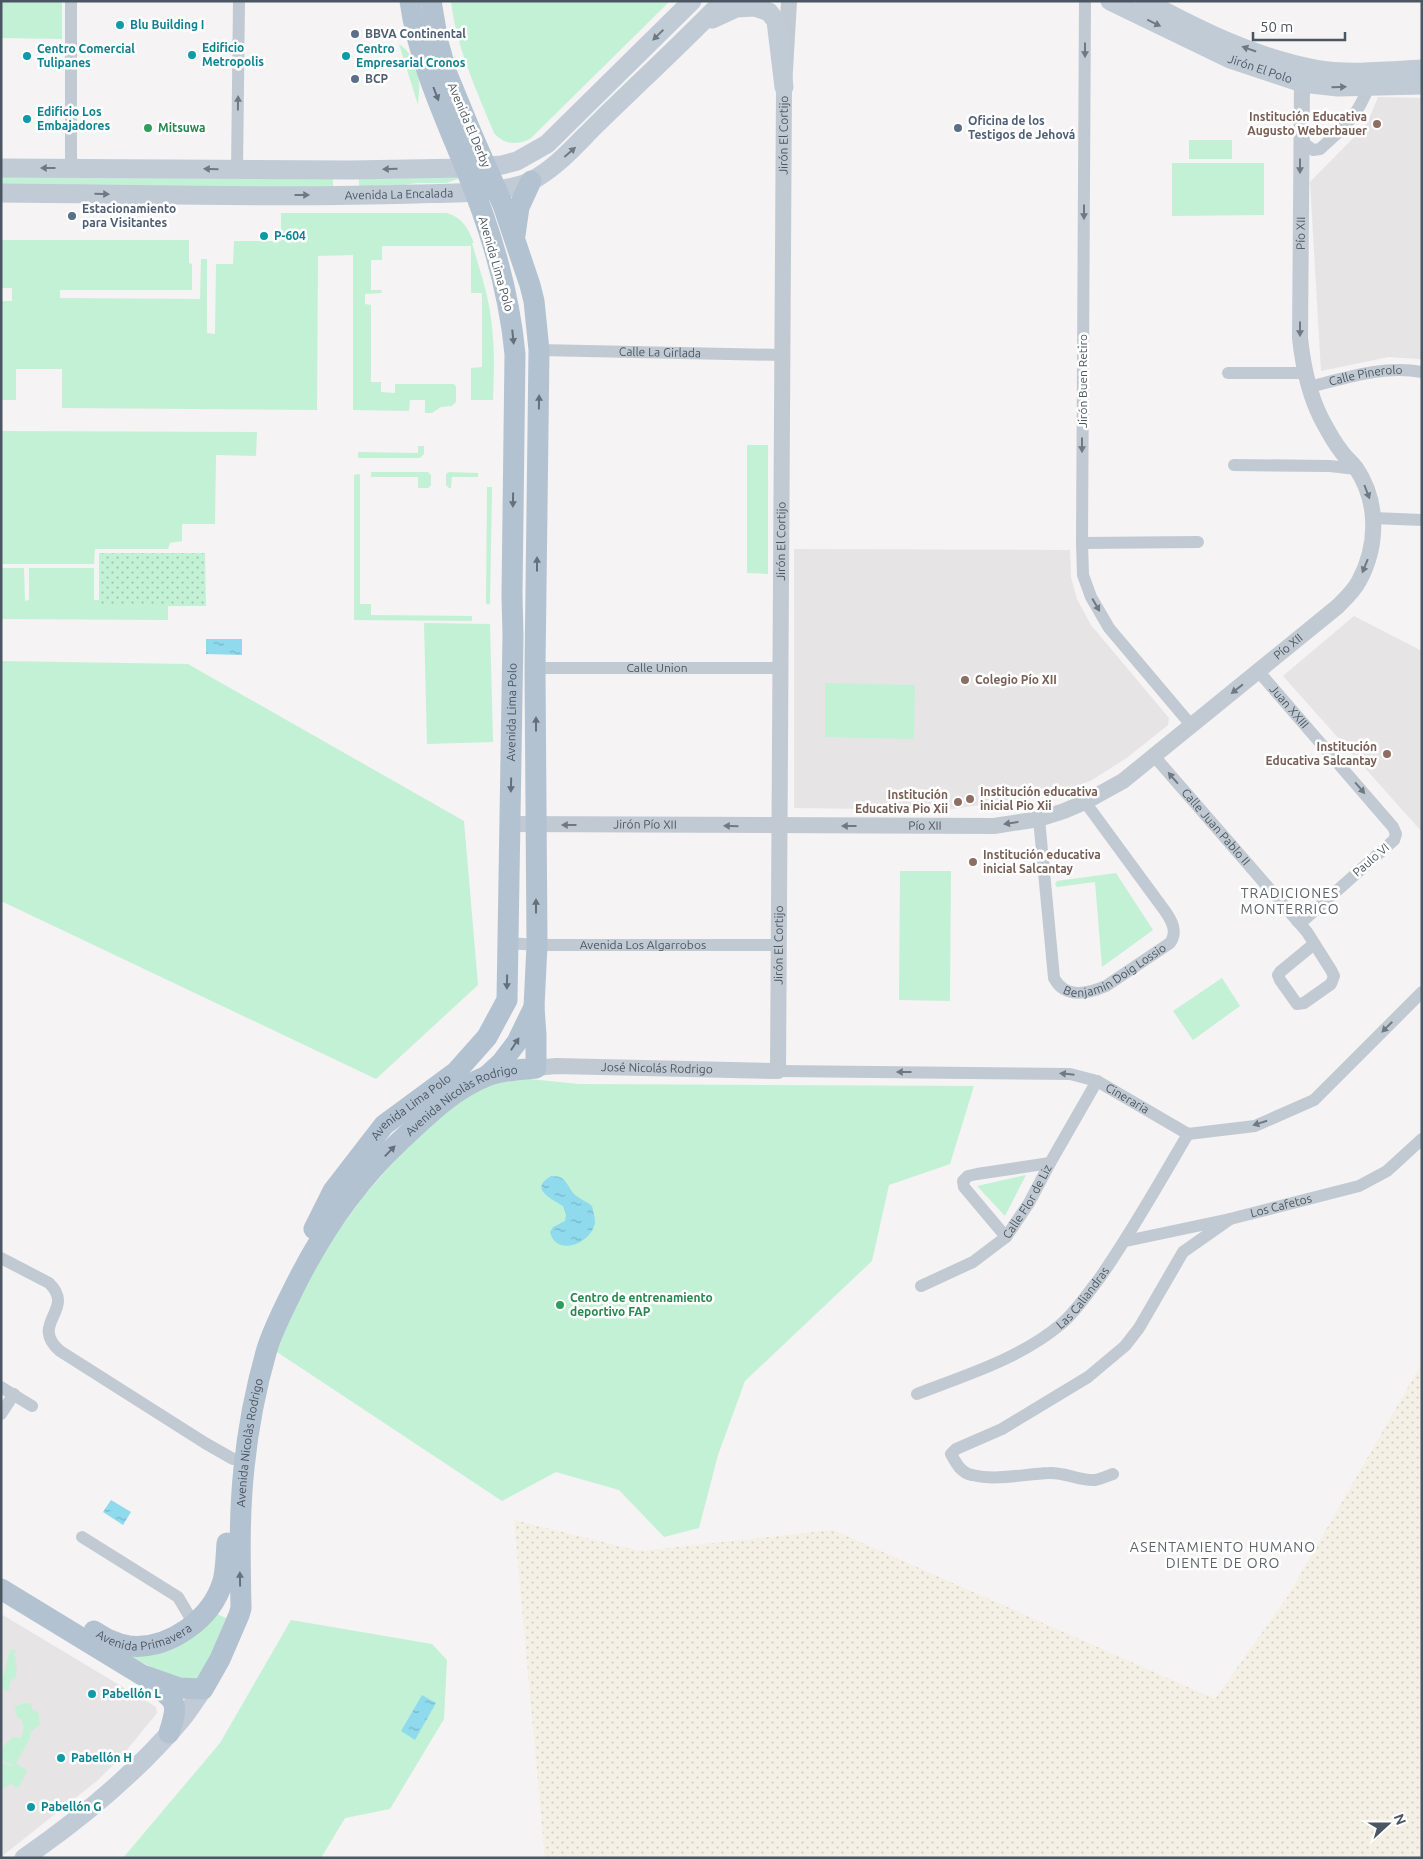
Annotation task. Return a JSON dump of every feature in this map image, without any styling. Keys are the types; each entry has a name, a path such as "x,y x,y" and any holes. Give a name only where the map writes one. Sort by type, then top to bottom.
{"main road":[{"name":"Avenida El Derby","path":"410,1 412,18 422,57 476,167 496,189"},
{"name":"Avenida El Derby","path":"431,1 438,42 465,119 476,167"},
{"name":"Avenida La Encalada","path":"1,168 350,170 476,167 517,162 547,144 692,1"},
{"name":"Avenida La Encalada","path":"1,193 350,195 474,191 517,186 531,181 573,150 723,1"},
{"name":"Jirón El Polo","path":"1110,1 1230,58 1302,83 1330,87 1422,85"},
{"name":"Jirón El Polo","path":"1146,1 1220,39 1296,64 1327,70 1422,69"},
{"path":"696,29 721,14 736,8 755,7 769,12 776,21 784,87"},
{"name":"Avenida Lima Polo","path":"333,1191 384,1126 456,1072 487,1037 507,1000 515,354 510,312 501,272 474,191 476,167"},
{"path":"350,170 350,195"},
{"path":"515,240 519,207 531,181"},
{"name":"Avenida Lima Polo","path":"496,189 530,285 534,301 539,350 536,945 534,1007 536,1068"},
{"path":"512,595 537,595"},
{"name":"Avenida Lima Polo","path":"488,1075 501,1063 517,1042 534,1007"},
{"name":"Avenida Nicolàs Rodrigo","path":"24,1858 109,1794 170,1733 182,1720 220,1660 237,1622 241,1608 239,1540 245,1458 256,1392 277,1322 306,1262 328,1226 376,1166 438,1105 488,1075 536,1068"},
{"name":"Avenida Nicolàs Rodrigo","path":"226,1558 236,1426 246,1380 269,1318 333,1191"},
{"name":"Avenida Primavera","path":"1,1575 113,1642 131,1646 161,1642 171,1638 202,1617 222,1583 226,1569 226,1558"},
{"name":"Avenida Primavera","path":"1,1588 142,1675 179,1688 203,1689"},
{"path":"202,1617 218,1608 230,1614 233,1623 231,1636"},
{"path":"142,1675 169,1695 173,1701 175,1714 170,1733"}],"street":[{"path":"71,1 71,168"},
{"path":"237,170 239,1"},
{"name":"Jirón Buen Retiro","path":"1085,1 1083,575 1091,597 1109,628 1190,725"},
{"name":"Jirón El Cortijo","path":"778,1071 784,87 787,5"},
{"path":"1398,70 1422,58"},
{"name":"Pío XII","path":"780,826 994,826 1039,819 1086,802 1123,781 1190,725 1259,672 1337,607 1359,581 1371,551 1373,540 1372,506 1356,469 1339,450 1320,416 1306,380 1300,338 1302,83"},
{"path":"1301,133 1305,144 1313,150 1320,149 1352,120 1362,104 1369,86"},
{"name":"Calle La Girlada","path":"539,350 782,354"},
{"name":"Calle Pinerolo","path":"1228,373 1306,380 1391,369 1422,372"},
{"path":"1234,465 1330,466 1356,469"},
{"path":"1373,518 1422,520"},
{"path":"1082,543 1198,542"},
{"name":"Calle Union","path":"536,668 780,668"},
{"name":"Juan XXIII","path":"1259,672 1393,827 1396,834"},
{"name":"Calle Juan Pablo II","path":"1154,756 1297,921 1314,944 1334,976 1331,984 1304,1003 1297,1004 1278,975 1314,944"},
{"name":"Benjamin Doig Lossio","path":"1039,819 1054,978 1058,986 1065,991 1078,993 1099,989 1170,943 1174,937 1174,929 1165,911 1086,802"},
{"name":"Jirón Pío XII","path":"510,824 780,826"},
{"name":"Paulo VI","path":"1297,921 1304,920 1394,840 1396,834"},
{"name":"Avenida Los Algarrobos","path":"508,943 536,945 778,945"},
{"path":"1188,1134 1255,1126 1314,1100 1422,992"},
{"name":"José Nicolás Rodrigo","path":"536,1068 556,1066 778,1071"},
{"name":"Cineraria","path":"778,1071 1070,1074 1097,1081 1188,1134"},
{"name":"Calle Flor de Liz","path":"922,1286 973,1262 1006,1237 1030,1203 1050,1163 1097,1081"},
{"name":"Las Caliandras","path":"917,1394 1004,1359 1035,1343 1061,1325 1084,1300 1126,1241 1188,1134"},
{"name":"Los Cafetos","path":"1126,1241 1230,1219 1359,1186 1388,1170 1422,1139"},
{"path":"1006,1237 964,1187 963,1181 968,1176 977,1174 1050,1163"},
{"path":"1113,1474 1096,1480 1052,1473 990,1477 970,1475 956,1464 952,1454 956,1449 1002,1429 1100,1368 1125,1346 1139,1328 1183,1252 1230,1219"},
{"path":"1,1258 50,1283 55,1288 59,1305 48,1327 48,1336 52,1345 233,1459"},
{"path":"1,1387 32,1406"},
{"path":"1,1414 14,1394"},
{"path":"82,1536 178,1597 202,1617"}],"shaded area":[{"path":"1378,97 1422,98 1422,361 1419,359 1389,357 1321,371 1310,182 1367,124"},
{"name":"Colegio Pío XII","path":"794,549 1070,550 1071,577 1077,599 1091,625 1169,718 1168,725 1128,757 1092,780 1059,794 945,810 794,808"},
{"name":"Institución Educativa Salcantay","path":"1354,616 1422,651 1422,832 1283,676"},
{"path":"1,1614 156,1707 157,1713 121,1757 98,1780 1,1857"}],"green space":[{"path":"1,1 62,1 62,39 1,38"},
{"path":"451,1 670,1 530,139 511,143 502,140 494,133 462,52"},
{"path":"399,44 410,55 417,70 419,84 418,105"},
{"path":"1189,140 1232,140 1232,159 1189,159"},
{"path":"1172,163 1264,163 1264,215 1172,216"},
{"path":"1,174 333,179 333,188 1,187"},
{"path":"458,177 458,179 446,183 417,183 381,189 359,187 359,179"},
{"path":"281,213 446,213 460,220 467,228 474,243 472,243 490,309 494,349 493,400 471,400 471,368 482,367 482,293 471,293 471,246 382,246 382,260 371,260 371,290 381,290 382,293 365,294 365,304 371,305 371,382 381,382 381,392 395,393 395,384 454,384 456,387 456,402 452,406 441,407 432,413 425,413 425,400 410,400 409,411 353,410 353,255 318,256 317,410 62,408 62,369 16,369 16,400 1,400 1,301 12,301 12,288 1,288 1,240 189,240 189,263 192,264 192,290 60,290 60,298 200,299 201,259 207,259 207,333 215,334 216,264 233,264 234,241 281,241"},
{"path":"1,431 257,432 256,456 216,455 215,524 182,524 182,541 170,543 168,549 95,549 94,564 1,564"},
{"path":"747,445 768,445 768,574 747,573"},
{"path":"418,446 424,446 424,454 420,458 358,458 358,452 418,453"},
{"path":"371,472 428,472 431,475 431,485 428,488 418,488 418,477 371,477"},
{"path":"449,472 478,473 478,477 452,477 451,488 449,488 446,485 446,474"},
{"path":"354,475 360,475 360,604 371,604 371,615 472,616 472,621 354,620"},
{"path":"487,487 492,487 490,604 486,604"},
{"path":"99,553 205,553 206,606 99,606"},
{"path":"1,568 24,568 25,601 29,600 29,568 94,568 94,600 99,600 99,606 168,606 168,620 1,619"},
{"path":"424,623 490,624 493,742 427,744"},
{"path":"1,661 188,664 464,821 478,985 376,1079 1,901"},
{"path":"825,683 915,685 914,739 825,737"},
{"path":"900,871 951,871 950,1001 899,1000"},
{"path":"1116,873 1153,930 1102,967 1095,882 1057,887 1055,884 1057,881"},
{"path":"1222,978 1240,1006 1193,1040 1173,1011"},
{"name":"Centro de entrenamiento deportivo FAP","path":"530,1079 579,1084 974,1086 950,1164 889,1185 872,1261 745,1381 718,1455 699,1528 664,1537 619,1490 556,1472 502,1501 277,1352 310,1271 363,1197 397,1158 419,1127 488,1084"},
{"path":"1026,1175 1005,1216 977,1186"},
{"path":"217,1614 226,1618 202,1676 184,1684 118,1650"},
{"path":"291,1620 432,1644 447,1660 444,1719 390,1809 345,1818 321,1858 123,1858 220,1743"},
{"path":"10,1649 17,1651 14,1653 17,1668 15,1680 12,1678 7,1692 1,1686"},
{"path":"30,1703 33,1710 38,1712 40,1724 30,1733 30,1738 16,1763 27,1771 18,1788 11,1784 1,1790 1,1762 13,1765 1,1760 1,1748 13,1737 21,1738 24,1728 21,1719 17,1717 15,1706"}],"sand":[{"path":"1422,1363 1422,1858 545,1858 514,1520 640,1551 833,1530 1215,1699 1288,1596"}],"water":[{"path":"206,639 242,639 242,655 206,654"},
{"path":"551,1176 557,1176 564,1180 574,1194 592,1206 595,1222 593,1230 588,1236 574,1245 566,1246 559,1244 554,1240 550,1232 553,1227 565,1221 566,1215 563,1206 548,1197 542,1189 544,1181"},
{"path":"111,1500 131,1512 123,1525 103,1512"},
{"path":"422,1695 436,1703 415,1740 401,1731"}],"place":[{"name":"Blu Building I","path":"120,25"},
{"name":"BBVA Continental","path":"355,34"},
{"name":"Edificio Metropolis","path":"192,55"},
{"name":"Centro Comercial Tulipanes","path":"27,56"},
{"name":"Centro Empresarial Cronos","path":"346,56"},
{"name":"BCP","path":"355,79"},
{"name":"Edificio Los Embajadores","path":"27,119"},
{"name":"Institución Educativa Augusto Weberbauer","path":"1377,124"},
{"name":"Mitsuwa","path":"148,128"},
{"name":"Oficina de los Testigos de Jehová","path":"958,128"},
{"name":"Estacionamiento para Visitantes","path":"72,216"},
{"name":"P-604","path":"264,236"},
{"name":"Colegio Pío XII","path":"965,680"},
{"name":"Institución Educativa Salcantay","path":"1387,754"},
{"name":"Institución educativa inicial Pio Xii","path":"970,799"},
{"name":"Institución Educativa Pio Xii","path":"958,802"},
{"name":"Institución educativa inicial Salcantay","path":"973,862"},
{"name":"Centro de entrenamiento deportivo FAP","path":"560,1305"},
{"name":"Pabellón L","path":"92,1694"},
{"name":"Pabellón H","path":"61,1758"},
{"name":"Pabellón G","path":"31,1807"}],"district":[{"name":"TRADICIONES MONTERRICO","path":"1290,902"},
{"name":"ASENTAMIENTO HUMANO DIENTE DE ORO","path":"1223,1555"}]}
